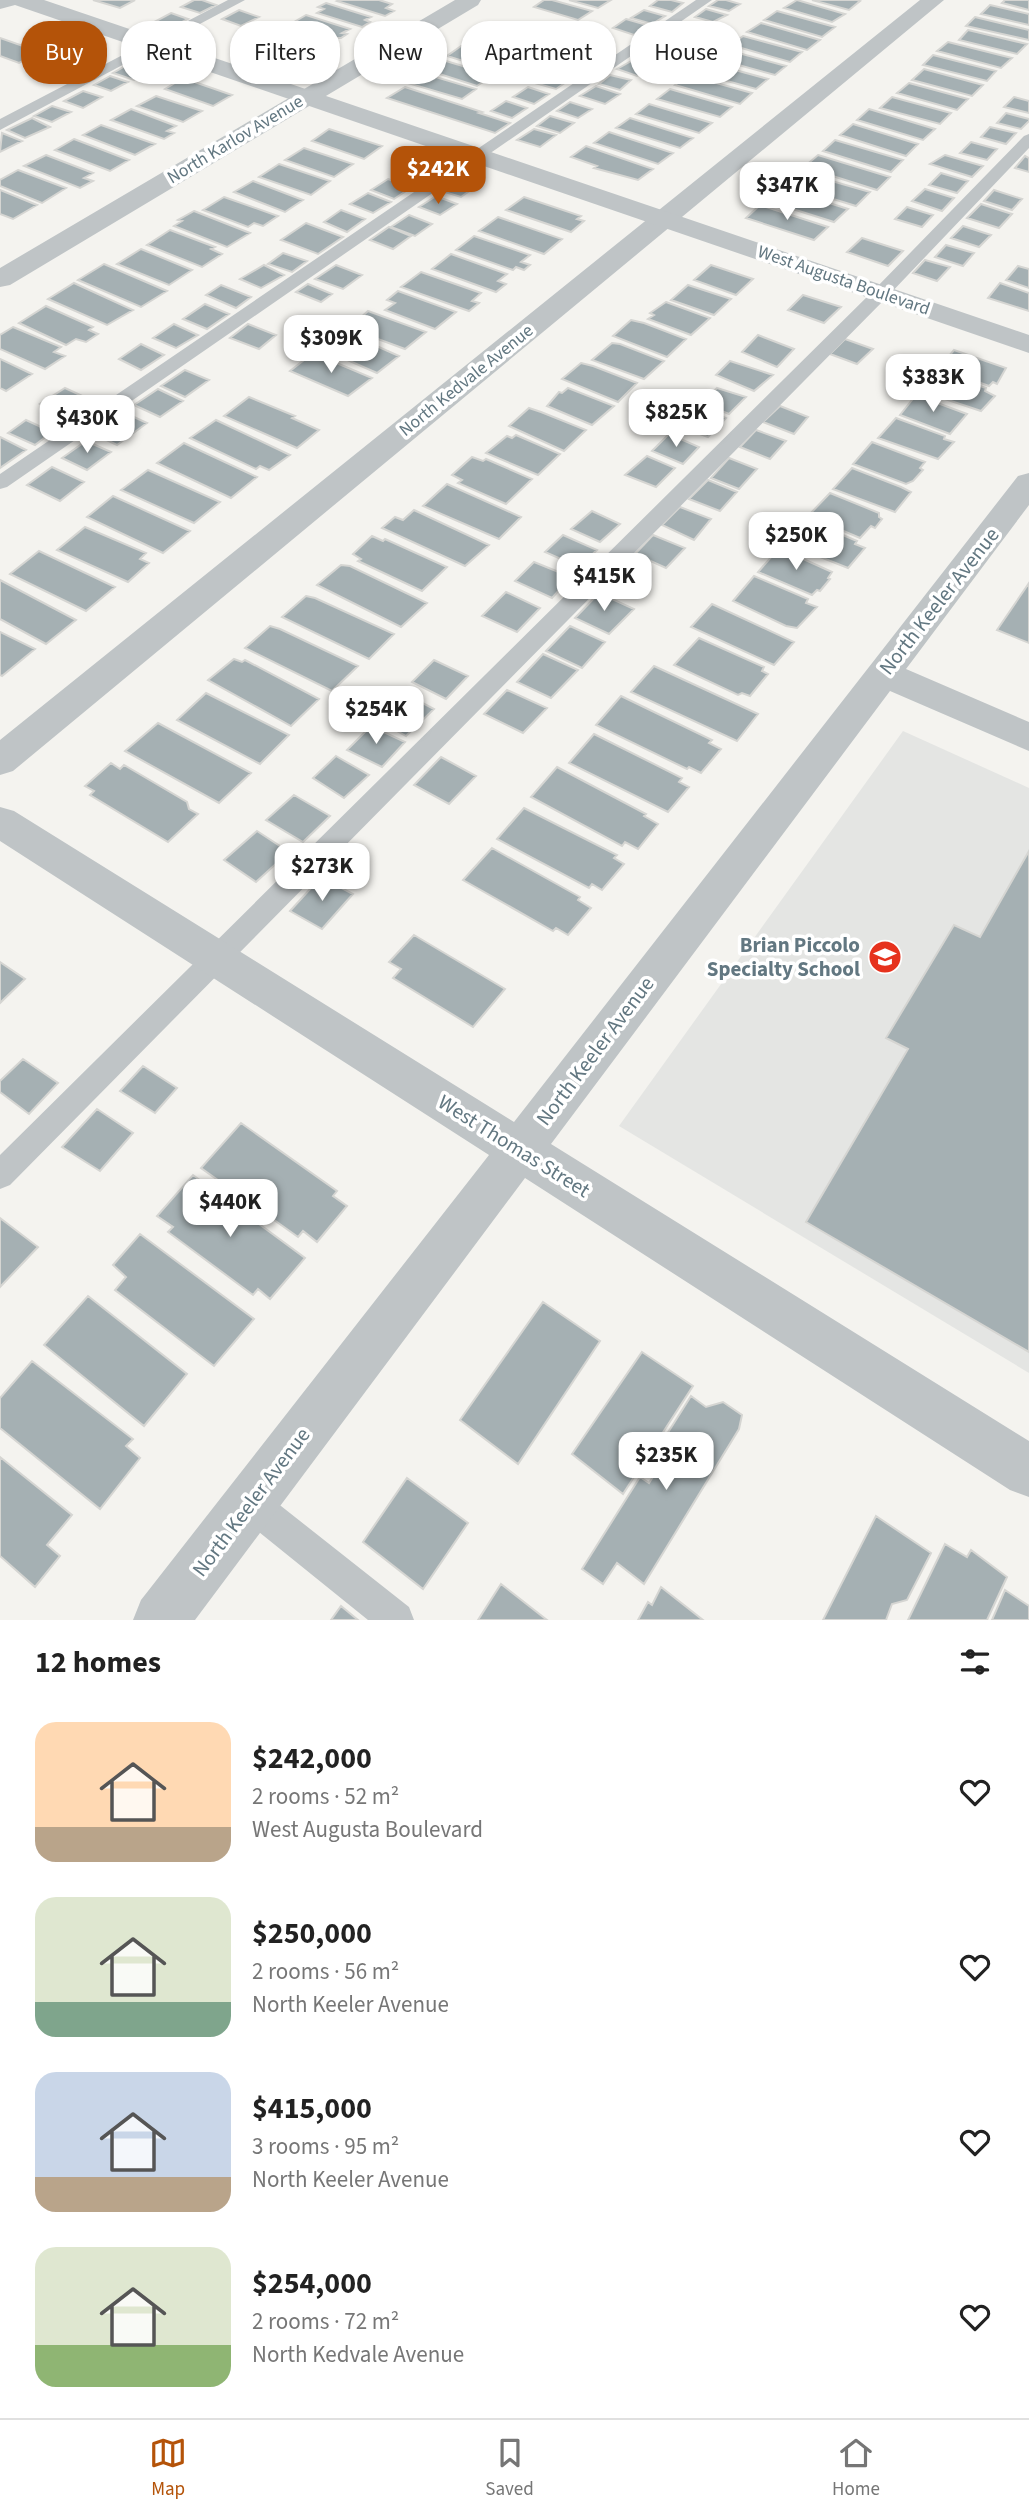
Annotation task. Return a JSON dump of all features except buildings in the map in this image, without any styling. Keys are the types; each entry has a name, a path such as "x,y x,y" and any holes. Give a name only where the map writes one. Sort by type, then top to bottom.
{"street":[{"path":"0,3 7,0"},
{"name":"West Augusta Boulevard","path":"23,0 121,33"},
{"name":"North Karlov Avenue","path":"0,279 470,0"},
{"name":"North Kedvale Avenue","path":"0,761 933,0"},
{"name":"West Augusta Boulevard","path":"216,66 1029,344"},
{"name":"North Keeler Avenue","path":"161,1620 883,673 1023,502"},
{"path":"883,673 1029,737"},
{"name":"West Thomas Street","path":"0,822 1029,1471"}],"lane":[{"path":"197,21 238,0"},
{"path":"0,483 705,0"},
{"path":"0,125 121,61"},
{"path":"0,1175 881,293 1029,139"},
{"path":"250,1503 396,1620"}],"shaded area":[{"name":"Brian Piccolo Specialty School","path":"903,731 1029,788 1029,1373 619,1126"}],"place":[{"name":"Brian Piccolo Specialty School","path":"885,957"}]}
